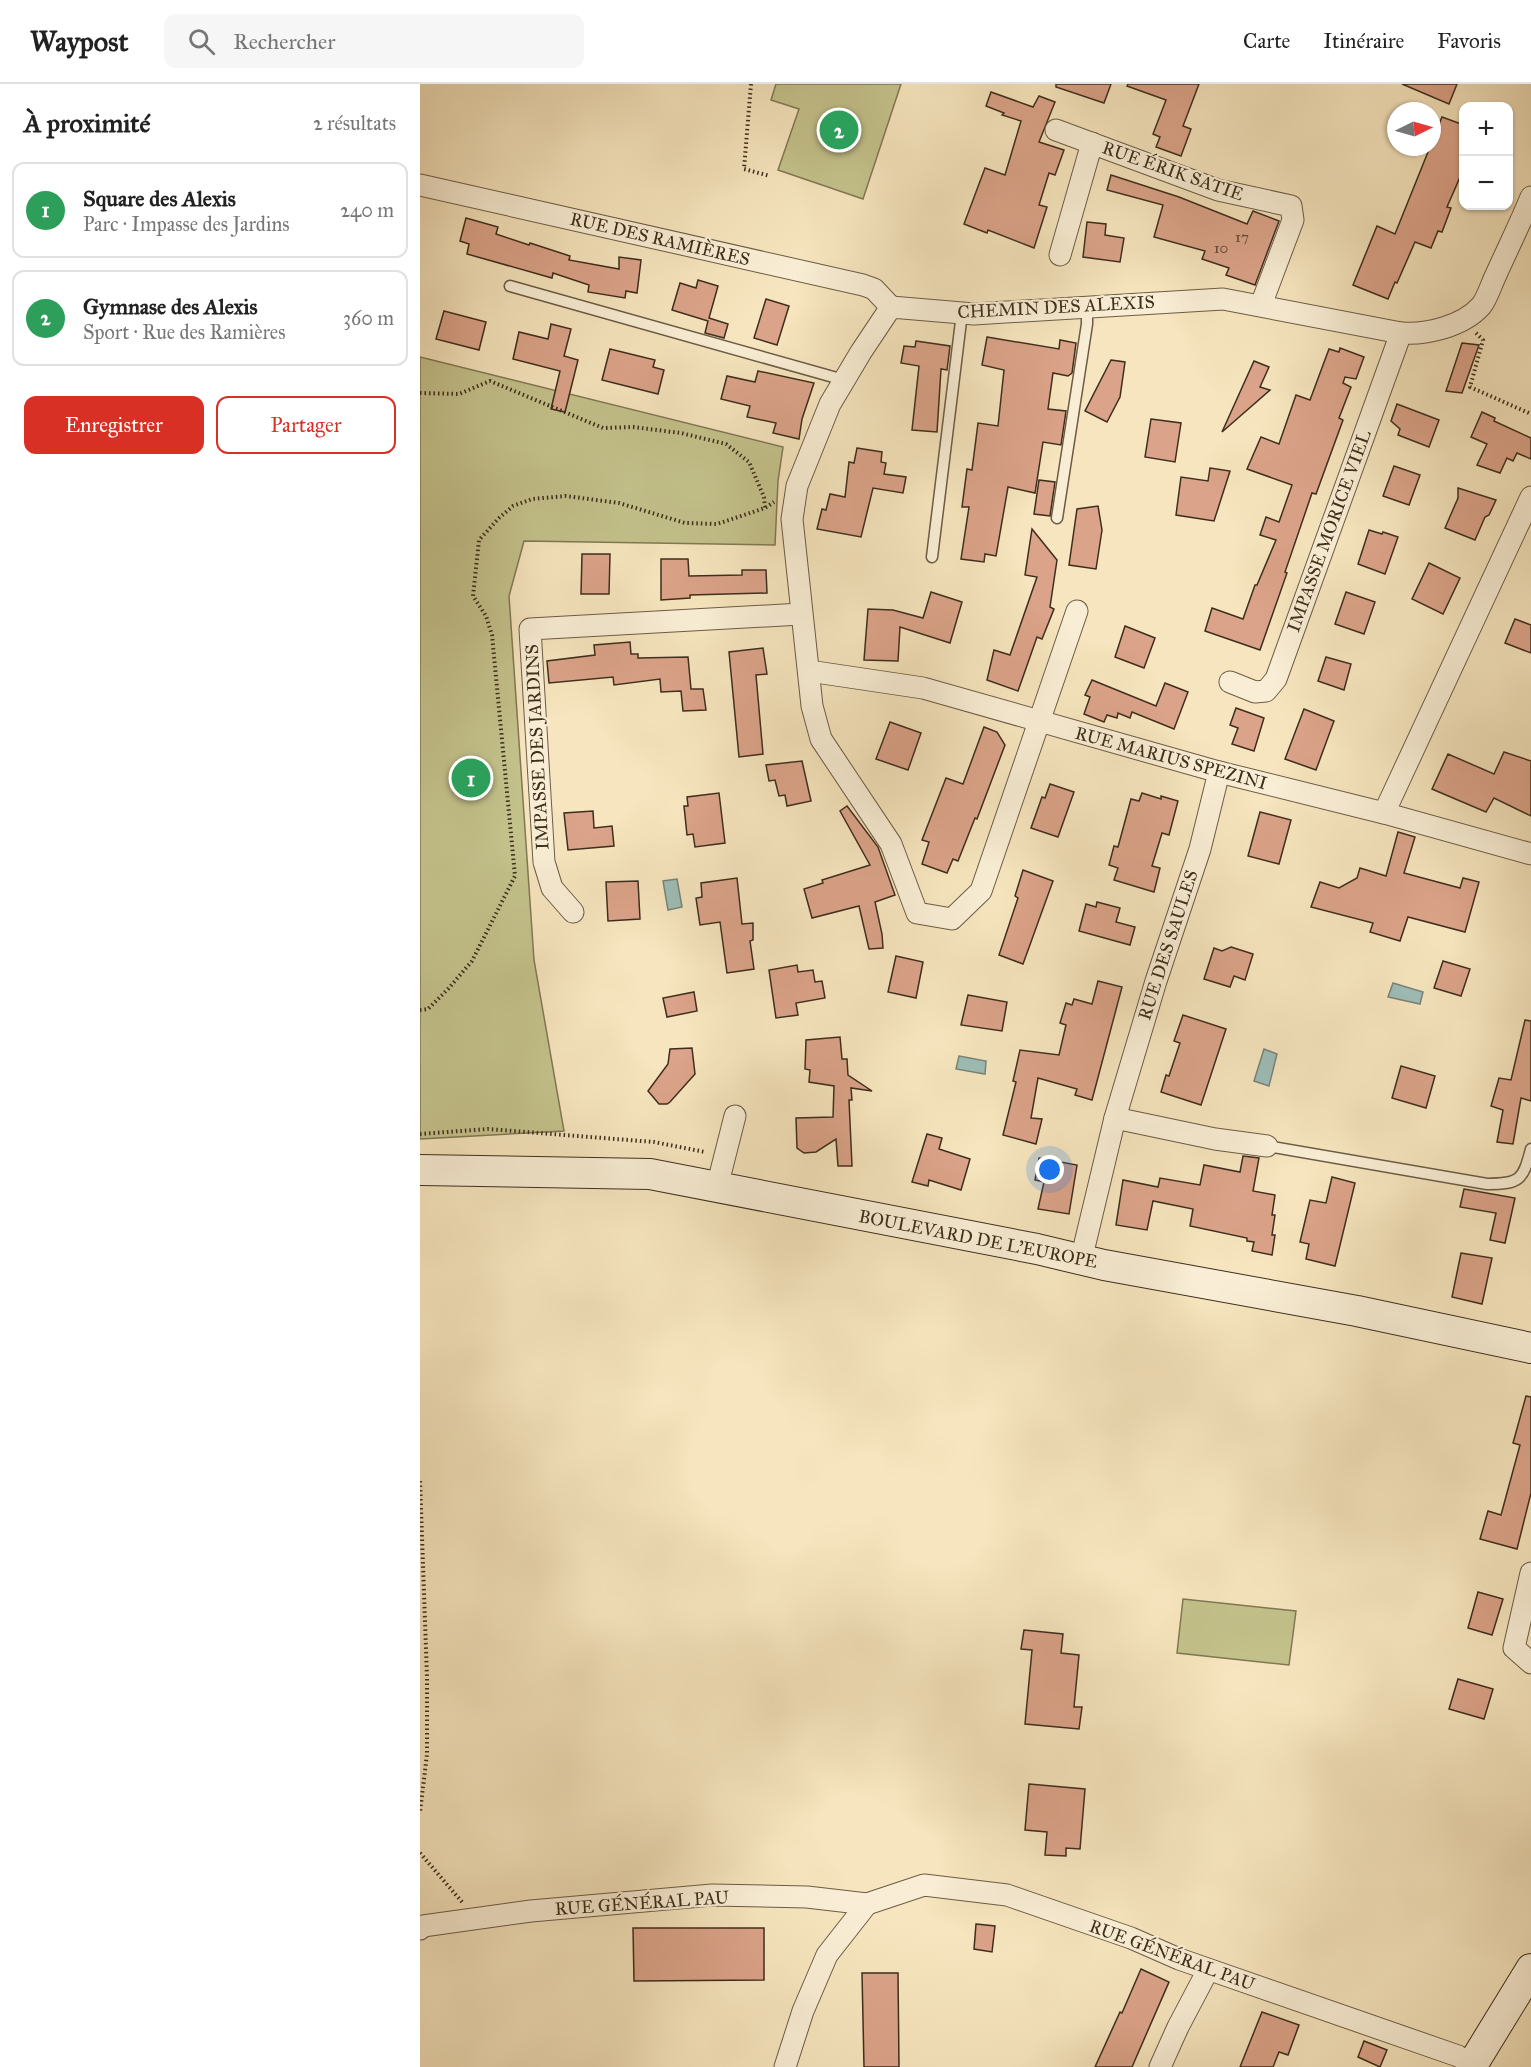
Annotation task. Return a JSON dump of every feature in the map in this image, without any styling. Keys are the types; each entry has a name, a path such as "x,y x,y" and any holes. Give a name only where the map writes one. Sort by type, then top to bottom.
{"main road":[{"name":"BOULEVARD DE L'EUROPE","path":"420,1170 650,1174 1037,1249 1081,1260 1357,1311 1531,1348"},
{"path":"1472,2066 1531,1969"}],"street":[{"name":"RUE ÉRIK SATIE","path":"1056,130 1218,190 1292,206 1293,220 1261,305"},
{"name":"RUE ÉRIK SATIE","path":"1060,255 1092,143"},
{"name":"RUE DES RAMIÈRES","path":"421,185 863,285 874,289 891,306"},
{"name":"CHEMIN DES ALEXIS","path":"891,306 962,313 1223,298 1401,333 1432,332 1462,319 1482,305 1531,197"},
{"path":"891,306 830,404 797,486 792,519 812,706 821,739 891,844 917,913 952,919 981,891 1077,611"},
{"name":"IMPASSE MORICE VIEL","path":"1230,682 1255,692 1266,690 1276,679 1401,333"},
{"path":"1384,813 1531,497"},
{"name":"IMPASSE DES JARDINS","path":"573,912 552,888 544,862 530,628 801,614"},
{"name":"RUE MARIUS SPEZINI","path":"809,671 923,688 1220,772 1384,813 1531,854"},
{"name":"RUE DES SAULES","path":"1081,1260 1115,1118 1156,981 1200,849 1220,772"},
{"path":"717,1187 735,1116"},
{"path":"1115,1118 1215,1139 1267,1146"},
{"path":"1531,1573 1514,1648 1531,1663"},
{"name":"RUE GÉNÉRAL PAU","path":"420,1929 423,1926 531,1911 712,1895 807,1897 867,1904 924,1885 1007,1895 1131,1938 1208,1970 1458,2056 1472,2066"},
{"path":"785,2067 803,2011 827,1955 867,1904"},
{"path":"1160,2067 1208,1970"}],"lane":[{"path":"510,286 844,380"},
{"path":"1057,518 1088,324 1087,307"},
{"path":"933,557 962,313"},
{"path":"1267,1146 1487,1184 1510,1184 1519,1178 1526,1169 1531,1149"}],"path":[{"path":"751,84 744,169 770,176"},
{"path":"1462,319 1483,340 1470,387 1531,414"},
{"path":"420,393 459,394 490,381 603,428 633,427 681,433 726,444 749,462 764,497 765,508"},
{"path":"420,1134 488,1129 654,1142 724,1156"},
{"path":"420,1481 427,1677 426,1754 420,1812"},
{"path":"420,1853 476,1919"}],"shaded area":[{"path":"776,84 901,84 863,199 778,170 799,109 771,100"},
{"path":"420,357 783,447 778,481 775,545 524,541 509,596 534,960 564,1131 420,1139"},
{"path":"1183,1599 1296,1611 1289,1665 1177,1653"}],"water":[{"path":"677,879 682,907 668,910 663,881"},
{"path":"1393,983 1423,992 1420,1004 1388,997"},
{"path":"1264,1049 1277,1054 1269,1086 1254,1081"},
{"path":"959,1056 986,1061 985,1074 956,1069"}],"building":[{"path":"1056,84 1111,84 1104,103 1056,87"},
{"path":"1128,84 1199,84 1183,126 1191,129 1181,156 1156,147 1160,137 1153,134 1166,100 1127,86"},
{"path":"1402,84 1457,84 1449,104"},
{"path":"991,92 1033,107 1039,96 1055,102 1039,142 1064,150 1055,175 1049,173 1039,205 1047,207 1034,248 988,230 987,233 964,224 985,168 1005,175 1021,121 1002,115 1004,113 986,106"},
{"path":"1442,117 1459,123 1459,179 1447,207 1451,208 1442,232 1438,231 1431,248 1415,242 1388,299 1353,285 1377,226 1395,234 1426,156 1441,156"},
{"path":"1111,175 1179,197 1247,224 1253,211 1279,221 1255,285 1226,275 1229,268 1202,259 1205,251 1154,237 1163,205 1107,190"},
{"path":"466,218 498,227 496,234 570,256 569,260 619,269 619,257 641,260 637,293 626,291 625,298 588,292 589,285 553,273 552,278 467,254 469,244 460,241"},
{"path":"1087,222 1106,224 1105,235 1124,238 1120,262 1083,257"},
{"path":"698,280 718,286 709,318 728,324 724,338 705,333 708,321 672,310 680,283 696,288"},
{"path":"766,299 789,306 777,345 754,338"},
{"path":"444,311 486,322 479,350 436,339"},
{"path":"551,324 571,329 564,356 578,360 565,412 551,409 560,371 513,359 519,332 548,339"},
{"path":"987,337 1059,349 1060,340 1076,343 1072,373 1068,376 1053,373 1048,409 1066,411 1061,445 1043,442 1035,493 1008,487 996,556 985,554 984,562 961,559 969,507 962,507 967,469 972,470 978,423 998,426 1004,370 982,365"},
{"path":"916,341 950,346 947,370 941,369 937,432 912,430 919,366 901,363 904,346 915,347"},
{"path":"1462,343 1479,345 1462,393 1446,391"},
{"path":"1340,348 1364,357 1356,379 1345,377 1343,383 1351,387 1339,418 1343,420 1316,494 1312,493 1260,650 1205,631 1212,608 1243,619 1255,585 1257,585 1276,540 1260,535 1266,517 1279,522 1292,485 1247,469 1261,437 1279,444 1296,395 1310,400 1329,349 1339,352"},
{"path":"610,349 655,360 653,367 664,370 658,394 602,380"},
{"path":"1111,360 1125,362 1120,397 1107,422 1085,411"},
{"path":"1254,361 1269,367 1260,387 1270,390 1222,432"},
{"path":"758,371 814,383 802,419 799,439 773,433 776,423 747,417 750,406 721,399 727,376 755,382"},
{"path":"1397,404 1439,420 1429,447 1398,435 1400,429 1391,421"},
{"path":"1482,412 1495,418 1494,421 1531,438 1531,459 1517,453 1513,461 1507,458 1500,473 1477,465 1487,444 1471,437"},
{"path":"1151,419 1181,423 1175,462 1145,457"},
{"path":"857,448 882,452 881,462 886,463 884,474 906,477 903,493 873,488 861,537 817,529 822,509 826,510 830,494 845,497 849,462 854,463"},
{"path":"1394,466 1420,475 1409,505 1383,496"},
{"path":"1210,468 1230,471 1214,521 1176,515 1181,477 1208,481"},
{"path":"1039,480 1055,482 1050,516 1034,514"},
{"path":"1458,488 1496,500 1489,515 1485,517 1475,540 1445,528 1458,498"},
{"path":"1098,506 1102,530 1096,569 1069,565 1077,509"},
{"path":"1032,529 1057,560 1050,607 1054,609 1042,639 1037,637 1018,691 987,680 994,650 1010,655 1037,577 1025,575"},
{"path":"1369,530 1398,537 1385,574 1358,564"},
{"path":"582,554 610,554 609,594 581,594"},
{"path":"661,559 688,559 689,576 742,575 742,570 766,570 767,593 690,595 690,598 661,600"},
{"path":"1429,563 1460,578 1443,614 1412,599"},
{"path":"931,592 962,602 950,643 900,627 898,661 864,660 868,609 893,610 923,618"},
{"path":"1346,592 1375,602 1364,634 1335,624"},
{"path":"1515,619 1531,625 1531,653 1505,643"},
{"path":"1125,626 1155,638 1144,668 1115,657"},
{"path":"630,642 631,654 638,654 638,658 688,657 691,689 703,689 706,710 683,711 681,691 661,692 660,679 614,685 613,677 549,683 547,661 595,655 594,645"},
{"path":"763,648 767,674 756,675 763,754 739,757 729,652"},
{"path":"1326,657 1351,664 1344,690 1318,681"},
{"path":"1092,680 1156,706 1165,683 1188,692 1174,729 1132,712 1130,718 1118,713 1117,718 1107,715 1104,722 1084,714 1090,697 1085,695"},
{"path":"1236,708 1264,718 1254,751 1232,744 1238,728 1230,725"},
{"path":"1304,709 1334,721 1316,770 1285,759"},
{"path":"890,722 921,733 908,770 876,759"},
{"path":"984,727 997,732 1005,745 977,819 975,818 958,861 953,859 947,873 922,864 929,842 922,840 946,778 963,784"},
{"path":"1504,752 1531,761 1531,816 1494,798 1486,812 1432,789 1448,754 1494,774"},
{"path":"802,761 811,801 787,806 785,795 779,796 775,780 769,781 766,765"},
{"path":"1050,784 1074,792 1058,837 1031,828 1042,797 1045,798"},
{"path":"719,793 725,843 695,847 693,834 687,835 684,806 688,806 687,797"},
{"path":"1142,793 1178,801 1169,835 1162,833 1152,866 1160,868 1154,892 1114,880 1118,868 1109,865 1114,846 1118,847 1131,799 1139,801"},
{"path":"847,806 878,847 895,895 875,902 883,948 869,949 859,906 812,918 804,889 823,883 822,880 870,865 840,811"},
{"path":"593,811 594,828 612,826 614,846 568,850 564,813"},
{"path":"1260,812 1291,820 1279,864 1248,856"},
{"path":"1398,832 1415,837 1404,873 1460,888 1463,878 1479,882 1465,932 1408,917 1400,941 1370,932 1373,923 1311,907 1320,882 1339,888 1357,878 1360,868 1386,876"},
{"path":"1023,870 1053,881 1023,964 999,955 1018,898 1015,896"},
{"path":"737,878 742,924 753,923 753,940 750,941 754,969 727,973 720,922 700,925 696,898 702,897 701,883"},
{"path":"638,881 640,919 608,921 606,882"},
{"path":"1097,902 1120,908 1116,922 1135,927 1130,945 1079,931 1086,904 1096,907"},
{"path":"1231,947 1253,954 1245,980 1234,976 1230,987 1204,979 1214,948 1222,951"},
{"path":"896,956 923,962 916,998 888,992"},
{"path":"1443,961 1470,969 1461,996 1434,988"},
{"path":"797,965 798,972 813,970 815,982 822,981 825,998 796,1003 798,1015 776,1018 769,970"},
{"path":"1098,981 1122,987 1092,1100 1075,1095 1077,1089 1038,1078 1031,1118 1042,1119 1036,1144 1003,1135 1016,1082 1013,1081 1020,1050 1059,1055 1066,1025 1060,1023 1066,1003 1072,1005 1074,999 1092,1004"},
{"path":"694,992 697,1011 667,1017 663,998"},
{"path":"968,995 1007,1002 1002,1031 961,1025"},
{"path":"1183,1015 1226,1029 1201,1105 1161,1092 1180,1043 1174,1041"},
{"path":"1525,1020 1531,1021 1531,1101 1521,1098 1513,1144 1497,1142 1503,1110 1491,1106 1499,1078 1511,1080"},
{"path":"840,1037 842,1059 847,1059 848,1075 872,1091 851,1088 852,1100 849,1100 852,1166 838,1166 836,1139 816,1152 804,1153 797,1148 796,1118 833,1117 834,1086 809,1082 810,1070 805,1069 806,1040"},
{"path":"692,1048 695,1074 670,1102 659,1104 648,1091 668,1064 670,1049"},
{"path":"1401,1066 1435,1076 1426,1108 1392,1098"},
{"path":"927,1134 942,1138 939,1149 970,1159 961,1190 929,1180 928,1186 912,1182"},
{"path":"1243,1156 1259,1158 1253,1191 1275,1195 1272,1235 1275,1235 1272,1255 1252,1251 1254,1242 1247,1241 1247,1238 1190,1226 1193,1209 1153,1201 1147,1230 1116,1225 1123,1180 1158,1187 1160,1178 1200,1185 1204,1165 1240,1172"},
{"path":"1039,1158 1077,1165 1069,1214 1038,1209 1044,1182 1035,1180"},
{"path":"1332,1177 1355,1183 1335,1266 1306,1259 1309,1244 1300,1242 1310,1200 1326,1203"},
{"path":"1464,1189 1515,1198 1505,1243 1490,1240 1496,1213 1460,1207"},
{"path":"1461,1253 1492,1258 1482,1304 1452,1297"},
{"path":"1526,1396 1531,1397 1531,1493 1517,1549 1480,1539 1488,1511 1501,1515 1520,1445 1513,1443"},
{"path":"1478,1592 1503,1599 1492,1635 1468,1628"},
{"path":"1024,1630 1063,1634 1061,1653 1079,1655 1074,1707 1082,1707 1079,1729 1025,1724 1032,1650 1021,1649"},
{"path":"1458,1679 1493,1689 1484,1719 1449,1709"},
{"path":"1029,1784 1085,1789 1080,1849 1066,1848 1066,1856 1045,1855 1047,1832 1025,1830"},
{"path":"976,1924 995,1926 992,1952 974,1949"},
{"path":"633,1928 764,1928 764,1980 634,1981"},
{"path":"1141,1969 1169,1982 1132,2067 1095,2067 1120,2012 1122,2013"},
{"path":"862,1973 898,1973 899,2067 864,2067"},
{"path":"1262,2012 1299,2025 1288,2055 1279,2052 1273,2067 1240,2067"},
{"path":"1364,2041 1387,2050 1380,2067 1358,2057"}],"place":[{"name":"Gymnase des Alexis","path":"839,130"},
{"name":"Square des Alexis","path":"471,778"}]}
